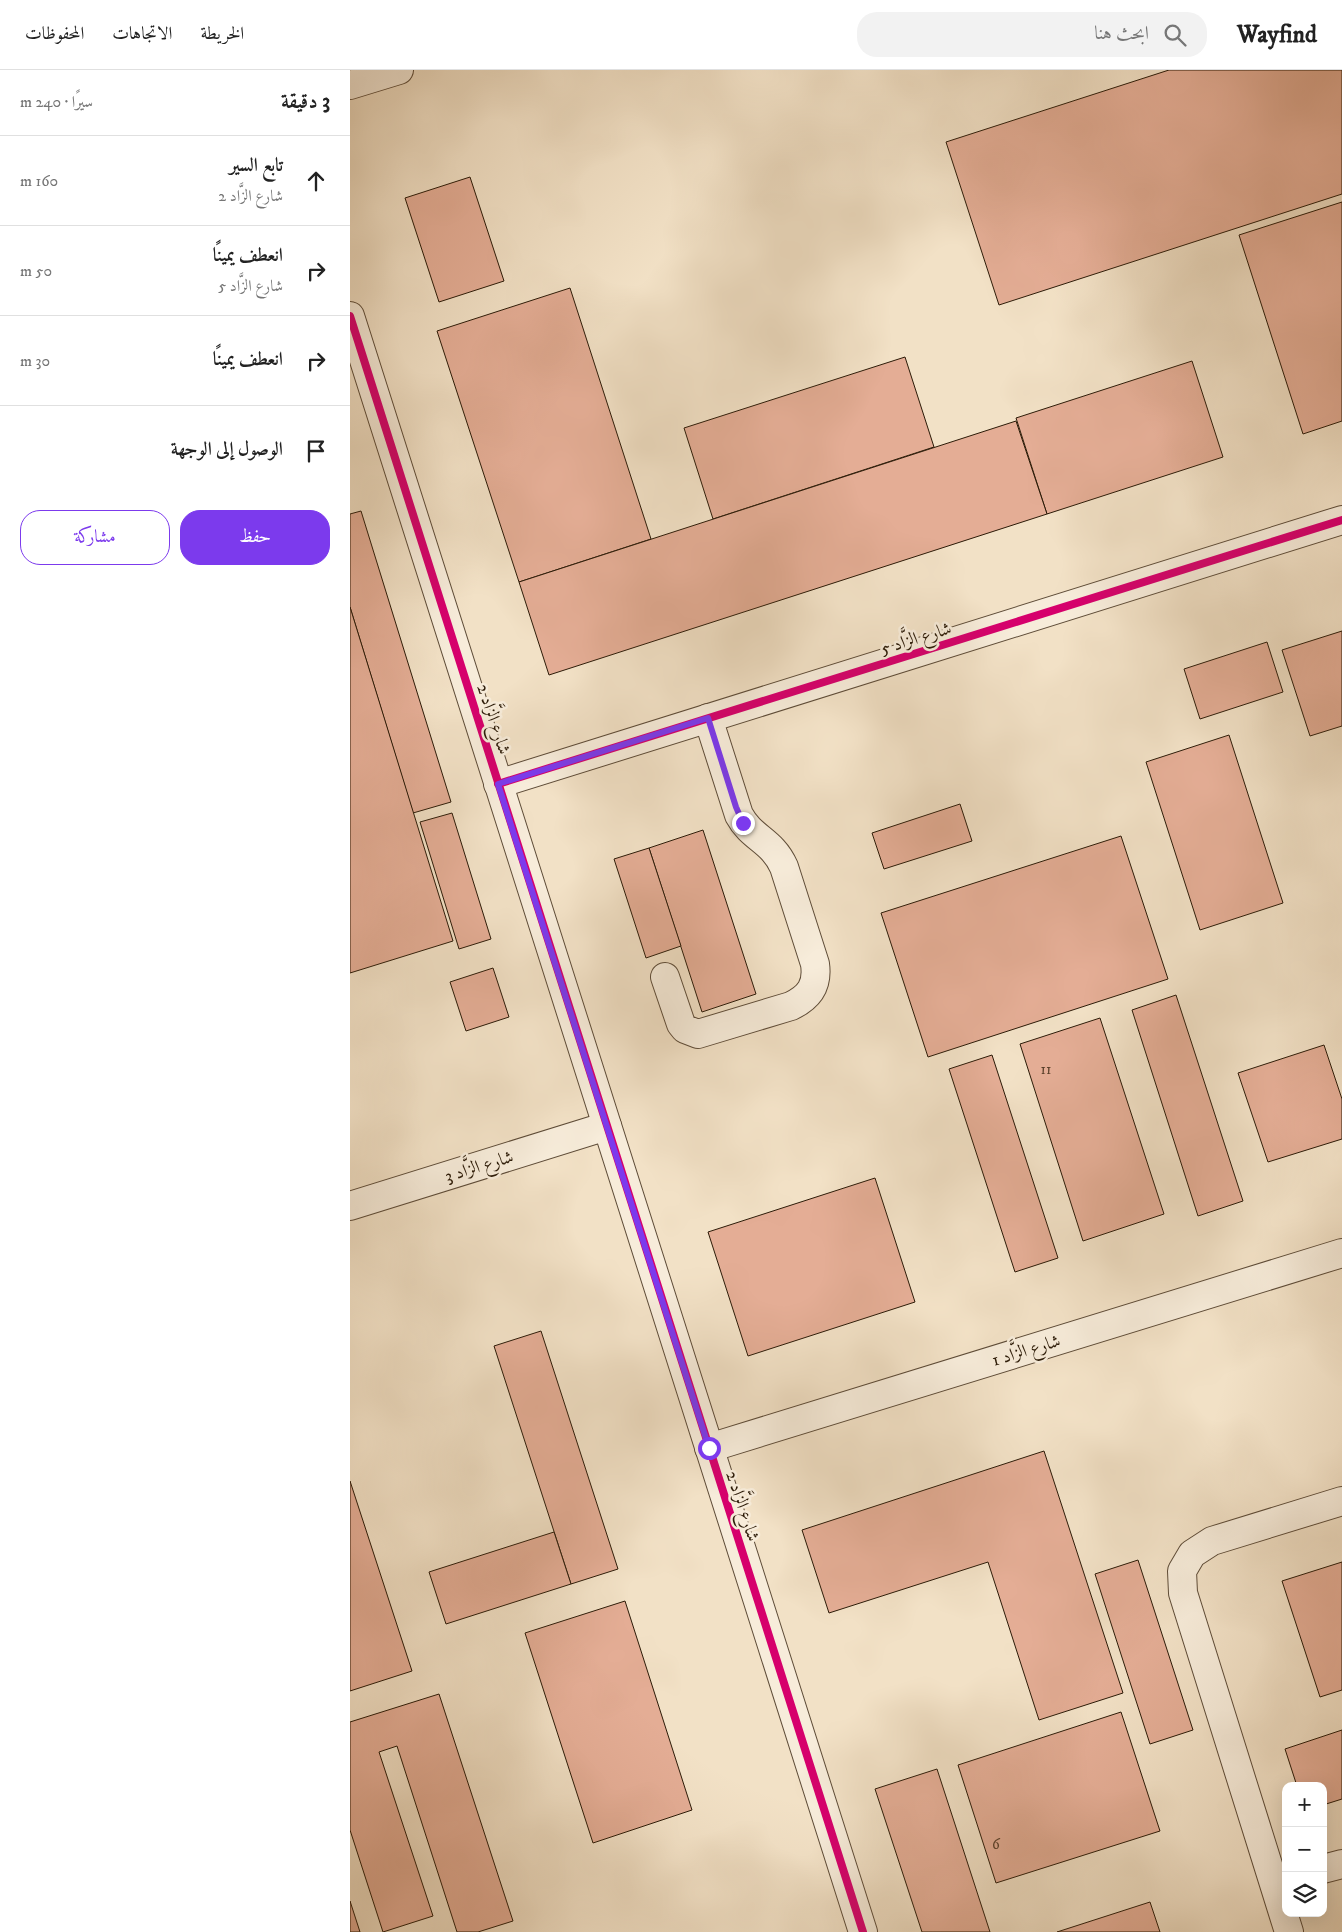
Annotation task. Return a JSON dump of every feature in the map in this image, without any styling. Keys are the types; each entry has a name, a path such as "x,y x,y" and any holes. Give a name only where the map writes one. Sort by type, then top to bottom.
{"street":[{"path":"350,85 399,70"},
{"name":"شارع الزَّاد 2","path":"350,316 863,1932"},
{"name":"شارع الزَّاد 5","path":"498,784 1342,520"},
{"path":"665,977 681,1024 685,1029 698,1034 801,1002 809,994 814,985 816,975 815,964 784,867 776,851 749,829 739,815 708,718"},
{"name":"شارع الزَّاد 3","path":"350,1206 607,1126"},
{"name":"شارع الزَّاد 1","path":"709,1448 1342,1253"},
{"path":"1290,1932 1280,1883 1183,1593 1182,1571 1192,1554 1212,1541 1342,1501"},
{"path":"1327,1869 1342,1864"}],"building":[{"path":"1169,70 1342,70 1342,194 999,305 946,142"},
{"path":"470,177 504,281 439,302 405,198"},
{"path":"1342,202 1342,421 1303,434 1239,235"},
{"path":"570,288 651,539 519,582 437,331"},
{"path":"905,357 934,447 713,519 684,428"},
{"path":"1192,361 1223,457 1047,514 1016,418"},
{"path":"1016,421 1047,514 549,675 519,582"},
{"path":"361,511 451,802 413,813 350,607 350,514"},
{"path":"350,607 453,941 350,973"},
{"path":"1342,631 1342,726 1310,736 1282,650"},
{"path":"1267,642 1283,692 1200,719 1184,669"},
{"path":"1229,735 1283,903 1200,930 1146,762"},
{"path":"960,804 972,841 884,869 872,833"},
{"path":"452,813 491,939 459,949 420,822"},
{"path":"703,830 756,994 702,1012 649,848"},
{"path":"1121,836 1168,979 928,1057 881,913"},
{"path":"649,848 681,946 646,958 614,859"},
{"path":"493,968 509,1017 466,1031 450,982"},
{"path":"1176,995 1243,1201 1198,1216 1132,1010"},
{"path":"1100,1018 1164,1214 1083,1241 1020,1044"},
{"path":"1324,1045 1342,1099 1342,1139 1268,1162 1238,1073"},
{"path":"992,1055 1058,1258 1015,1272 949,1069"},
{"path":"875,1178 915,1302 748,1356 708,1232"},
{"path":"541,1331 618,1569 571,1584 494,1346"},
{"path":"1044,1451 1123,1693 1039,1720 988,1562 829,1613 802,1530"},
{"path":"350,1481 412,1671 350,1691"},
{"path":"554,1532 571,1584 446,1624 429,1572"},
{"path":"1138,1560 1193,1730 1150,1744 1095,1574"},
{"path":"1342,1562 1342,1690 1320,1697 1282,1581"},
{"path":"625,1601 692,1810 593,1843 525,1633"},
{"path":"439,1694 513,1921 478,1932 457,1932 397,1746 379,1752 433,1916 383,1932 350,1830 350,1722"},
{"path":"1121,1712 1160,1831 996,1883 958,1765"},
{"path":"1342,1730 1342,1799 1327,1804 1327,1782 1296,1782 1285,1749"},
{"path":"937,1769 990,1932 922,1932 875,1789"},
{"path":"350,1901 360,1932 350,1932"},
{"path":"1150,1902 1160,1932 1057,1932"}],"cycle path":[{"path":"350,316 863,1932"},
{"path":"498,784 1342,520"}],"route":[{"path":"709,1448 498,784 708,718 736,807 743,823"}]}
